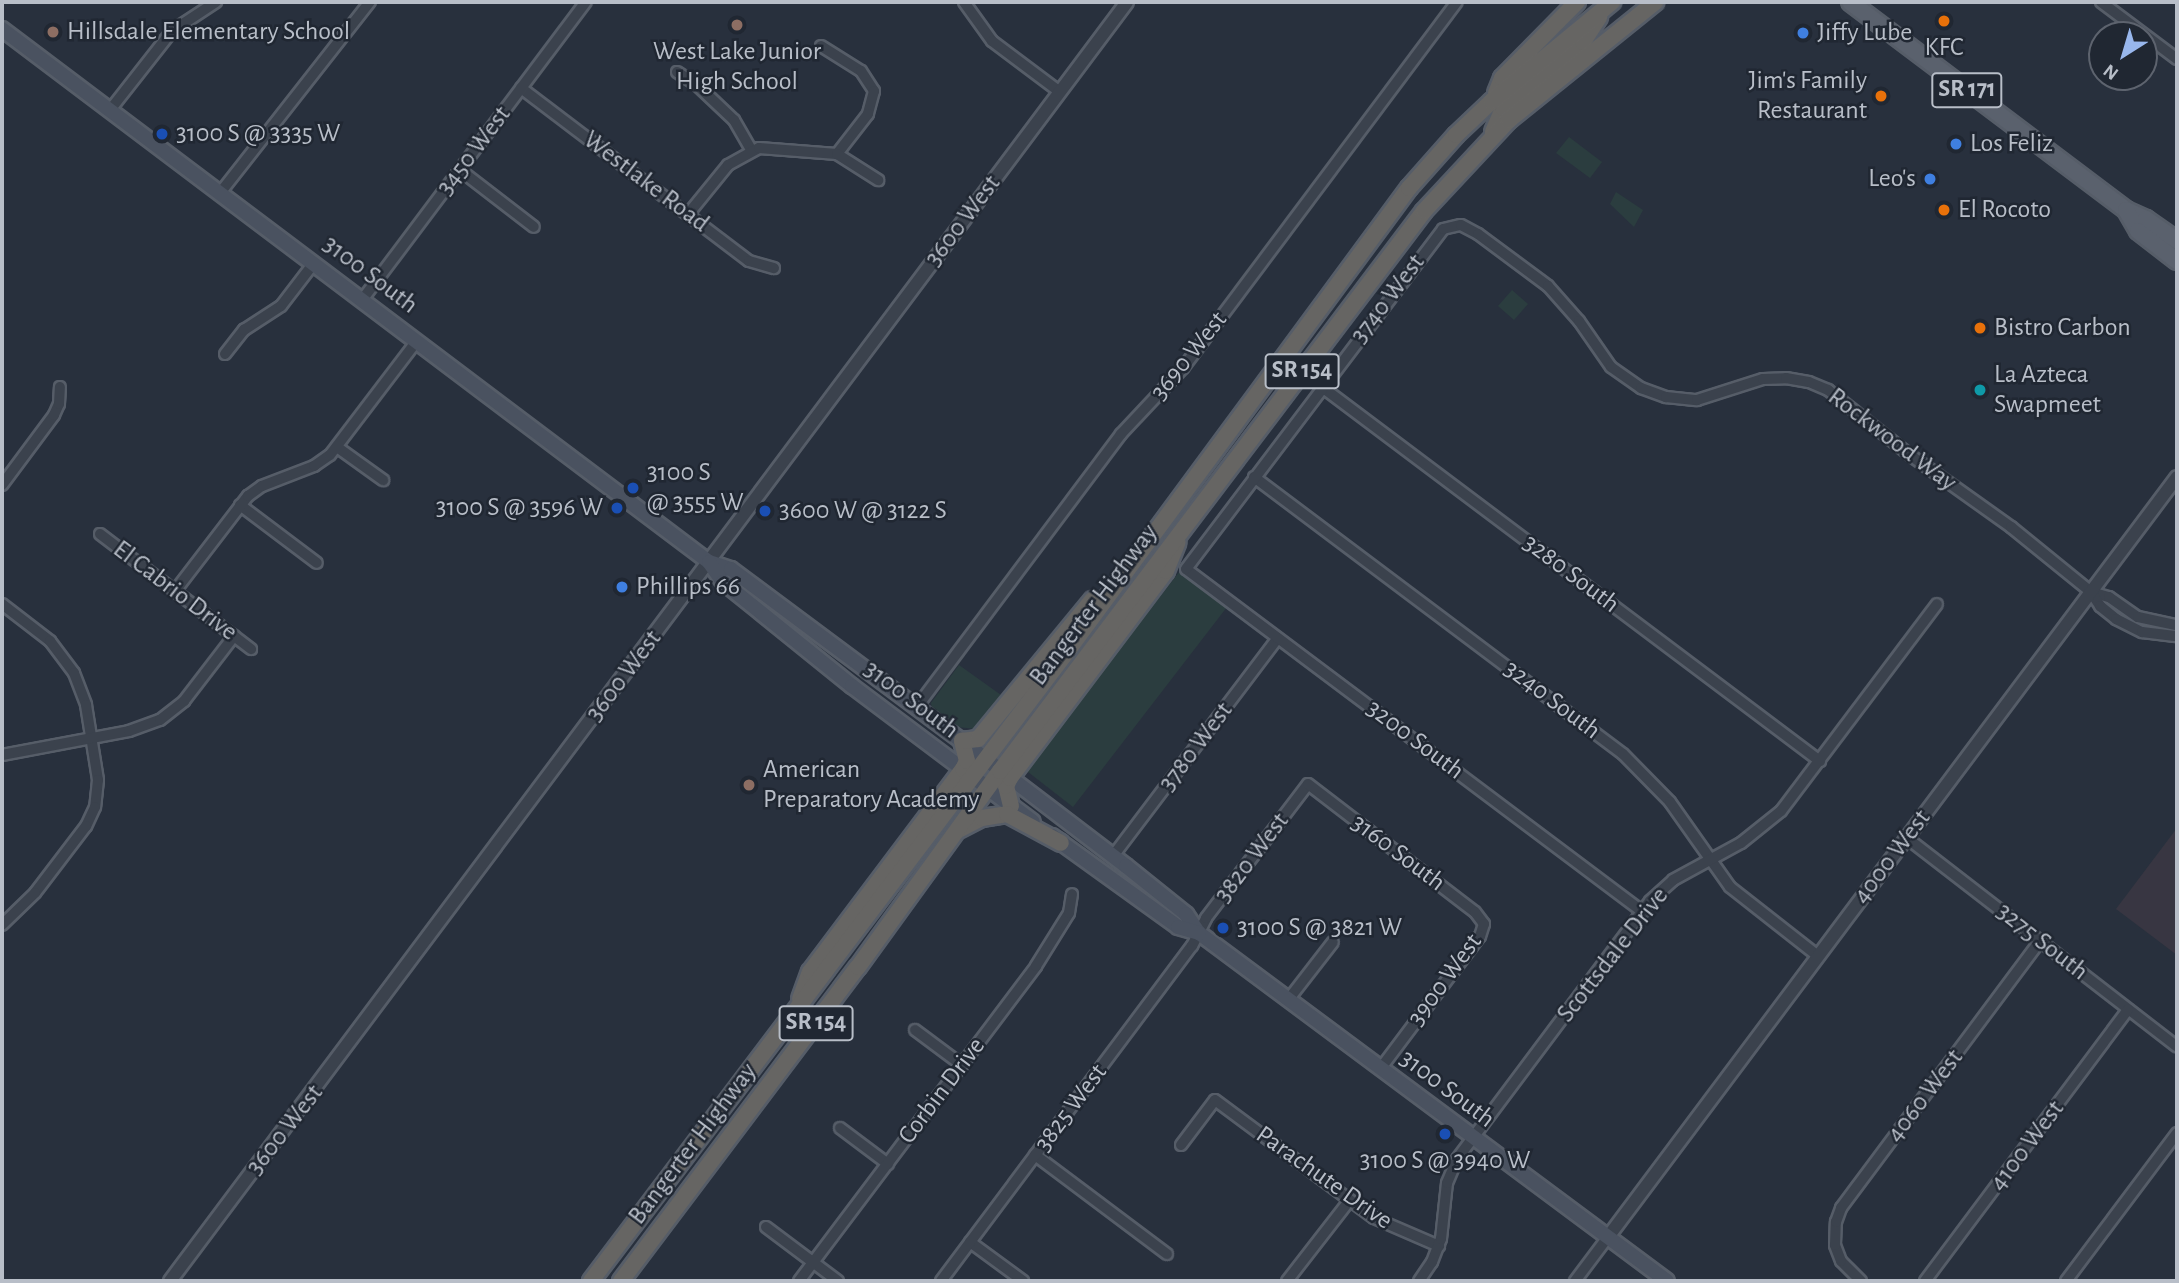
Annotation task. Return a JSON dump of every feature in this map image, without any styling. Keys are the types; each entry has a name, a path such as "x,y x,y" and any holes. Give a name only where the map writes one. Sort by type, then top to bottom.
{"highway":[{"path":"1492,102 1503,78 1577,2"},
{"name":"Bangerter Highway","path":"621,1281 841,989 988,788 1005,774 1180,531 1404,236 1451,178 1490,138 1530,102 1655,2"},
{"path":"1490,138 1503,108 1583,42 1606,4"},
{"name":"Bangerter Highway","path":"673,1210 676,1189 789,1041 801,994 810,972 968,773 985,759 1409,188 1456,135 1606,4"},
{"path":"1180,531 1186,504 1264,399 1268,377"},
{"path":"968,773 962,741 978,738 1092,600 1110,592"},
{"path":"1005,774 1011,806"},
{"path":"955,832 982,817 1007,814 1061,843"},
{"name":"Bangerter Highway","path":"591,1281 799,1008"}],"main road":[{"name":"SR 171","path":"1850,2 2126,210 2146,219 2177,241"},
{"name":"3100 South","path":"2,29 709,562 723,582 852,686 1011,806 1178,926 1199,933 1667,1281"},
{"name":"SR 171","path":"2126,210 2138,232 2177,261"},
{"name":"3100 South","path":"709,562 731,569 962,741 1186,914 1199,933"}],"street":[{"path":"110,110 172,31 216,2"},
{"path":"220,193 370,2"},
{"name":"3450 West","path":"362,300 586,2"},
{"path":"964,2 992,41 1060,92"},
{"name":"3600 West","path":"170,1281 1127,2"},
{"name":"3690 West","path":"916,708 1121,434 1183,368 1457,2"},
{"path":"2101,2 2177,59"},
{"path":"821,46 861,71 874,91 868,114 837,154"},
{"path":"677,72 697,85 734,120 751,150"},
{"name":"Westlake Road","path":"521,88 749,261 774,268"},
{"path":"689,213 720,173 751,150 779,147 837,154 878,180"},
{"path":"460,170 534,227"},
{"name":"3740 West","path":"1186,569 1443,229 1461,225 1478,234"},
{"name":"Rockwood Way","path":"1478,234 1559,297 1603,358 1630,382 1653,393 1686,400 1709,398 1774,378 1798,379 1819,386 1836,395 1910,455 1996,516 2091,592"},
{"path":"225,354 244,330 281,306 314,264"},
{"path":"175,591 240,505 262,486 314,466 337,447 417,341"},
{"path":"2,485 54,415 59,404 60,387"},
{"name":"3280 South","path":"1322,387 1819,761"},
{"path":"337,447 383,480"},
{"name":"3240 South","path":"1254,477 1623,754 1671,802 1710,859 1746,901 1818,956"},
{"name":"4000 West","path":"1608,1237 2177,477"},
{"path":"240,505 317,564"},
{"name":"El Cabrio Drive","path":"100,534 251,649"},
{"name":"3200 South","path":"1186,569 1643,912"},
{"path":"2091,592 2109,597 2138,618 2177,625"},
{"path":"2091,592 2099,606 2130,627 2177,636"},
{"path":"2,604 37,631 68,662 83,694 98,780 91,817 35,894 2,925"},
{"name":"Scottsdale Drive","path":"1439,1246 1449,1177 1472,1138 1643,912 1669,883 1741,843 1772,819 1937,604"},
{"path":"2,755 138,729 168,715 191,693 234,636"},
{"name":"3780 West","path":"1113,856 1278,638"},
{"name":"3160 South","path":"1308,784 1475,912 1484,924"},
{"name":"3820 West","path":"1199,933 1206,918 1308,784"},
{"name":"3275 South","path":"1907,838 2177,1047"},
{"name":"Corbin Drive","path":"799,1281 1045,952 1069,913 1072,894"},
{"name":"3900 West","path":"1380,1069 1480,936 1484,924"},
{"name":"3825 West","path":"941,1281 1199,933"},
{"name":"4060 West","path":"1861,1281 1841,1261 1835,1245 1836,1222 1841,1208 2041,940"},
{"path":"1289,1000 1333,942"},
{"name":"4100 West","path":"1926,1281 2128,1010"},
{"path":"915,1030 962,1065"},
{"name":"Parachute Drive","path":"1181,1145 1215,1100 1374,1218 1439,1246"},
{"path":"840,1128 888,1164"},
{"path":"2066,1281 2177,1133"},
{"path":"1035,1155 1167,1254"},
{"path":"1287,1281 1349,1201"},
{"path":"766,1227 838,1281"},
{"path":"1575,1281 1608,1237"},
{"path":"970,1242 1023,1281"},
{"path":"1419,1281 1439,1246"}],"shaded area":[{"path":"1569,137 1602,162 1590,178 1556,153"},
{"path":"1616,192 1643,210 1634,227 1610,204"},
{"path":"1512,290 1528,304 1514,320 1498,306"},
{"path":"1180,571 1227,607 1073,807 1028,772 1029,764"},
{"path":"959,665 1001,695 977,729 956,727 932,710 931,703"},
{"path":"2177,828 2177,955 2116,909"}],"place":[{"name":"KFC","path":"1944,21"},
{"name":"West Lake Junior High School","path":"737,25"},
{"name":"Hillsdale Elementary School","path":"53,32"},
{"name":"Jiffy Lube","path":"1803,33"},
{"name":"Jim's Family Restaurant","path":"1881,96"},
{"name":"3100 S @ 3335 W","path":"162,134"},
{"name":"Los Feliz","path":"1956,144"},
{"name":"Leo's","path":"1930,179"},
{"name":"El Rocoto","path":"1944,210"},
{"name":"Bistro Carbon","path":"1980,328"},
{"name":"La Azteca Swapmeet","path":"1980,390"},
{"name":"3100 S @ 3555 W","path":"633,488"},
{"name":"3100 S @ 3596 W","path":"617,508"},
{"name":"3600 W @ 3122 S","path":"765,511"},
{"name":"Phillips 66","path":"622,587"},
{"name":"American Preparatory Academy","path":"749,785"},
{"name":"3100 S @ 3821 W","path":"1223,928"},
{"name":"3100 S @ 3940 W","path":"1445,1134"}]}
